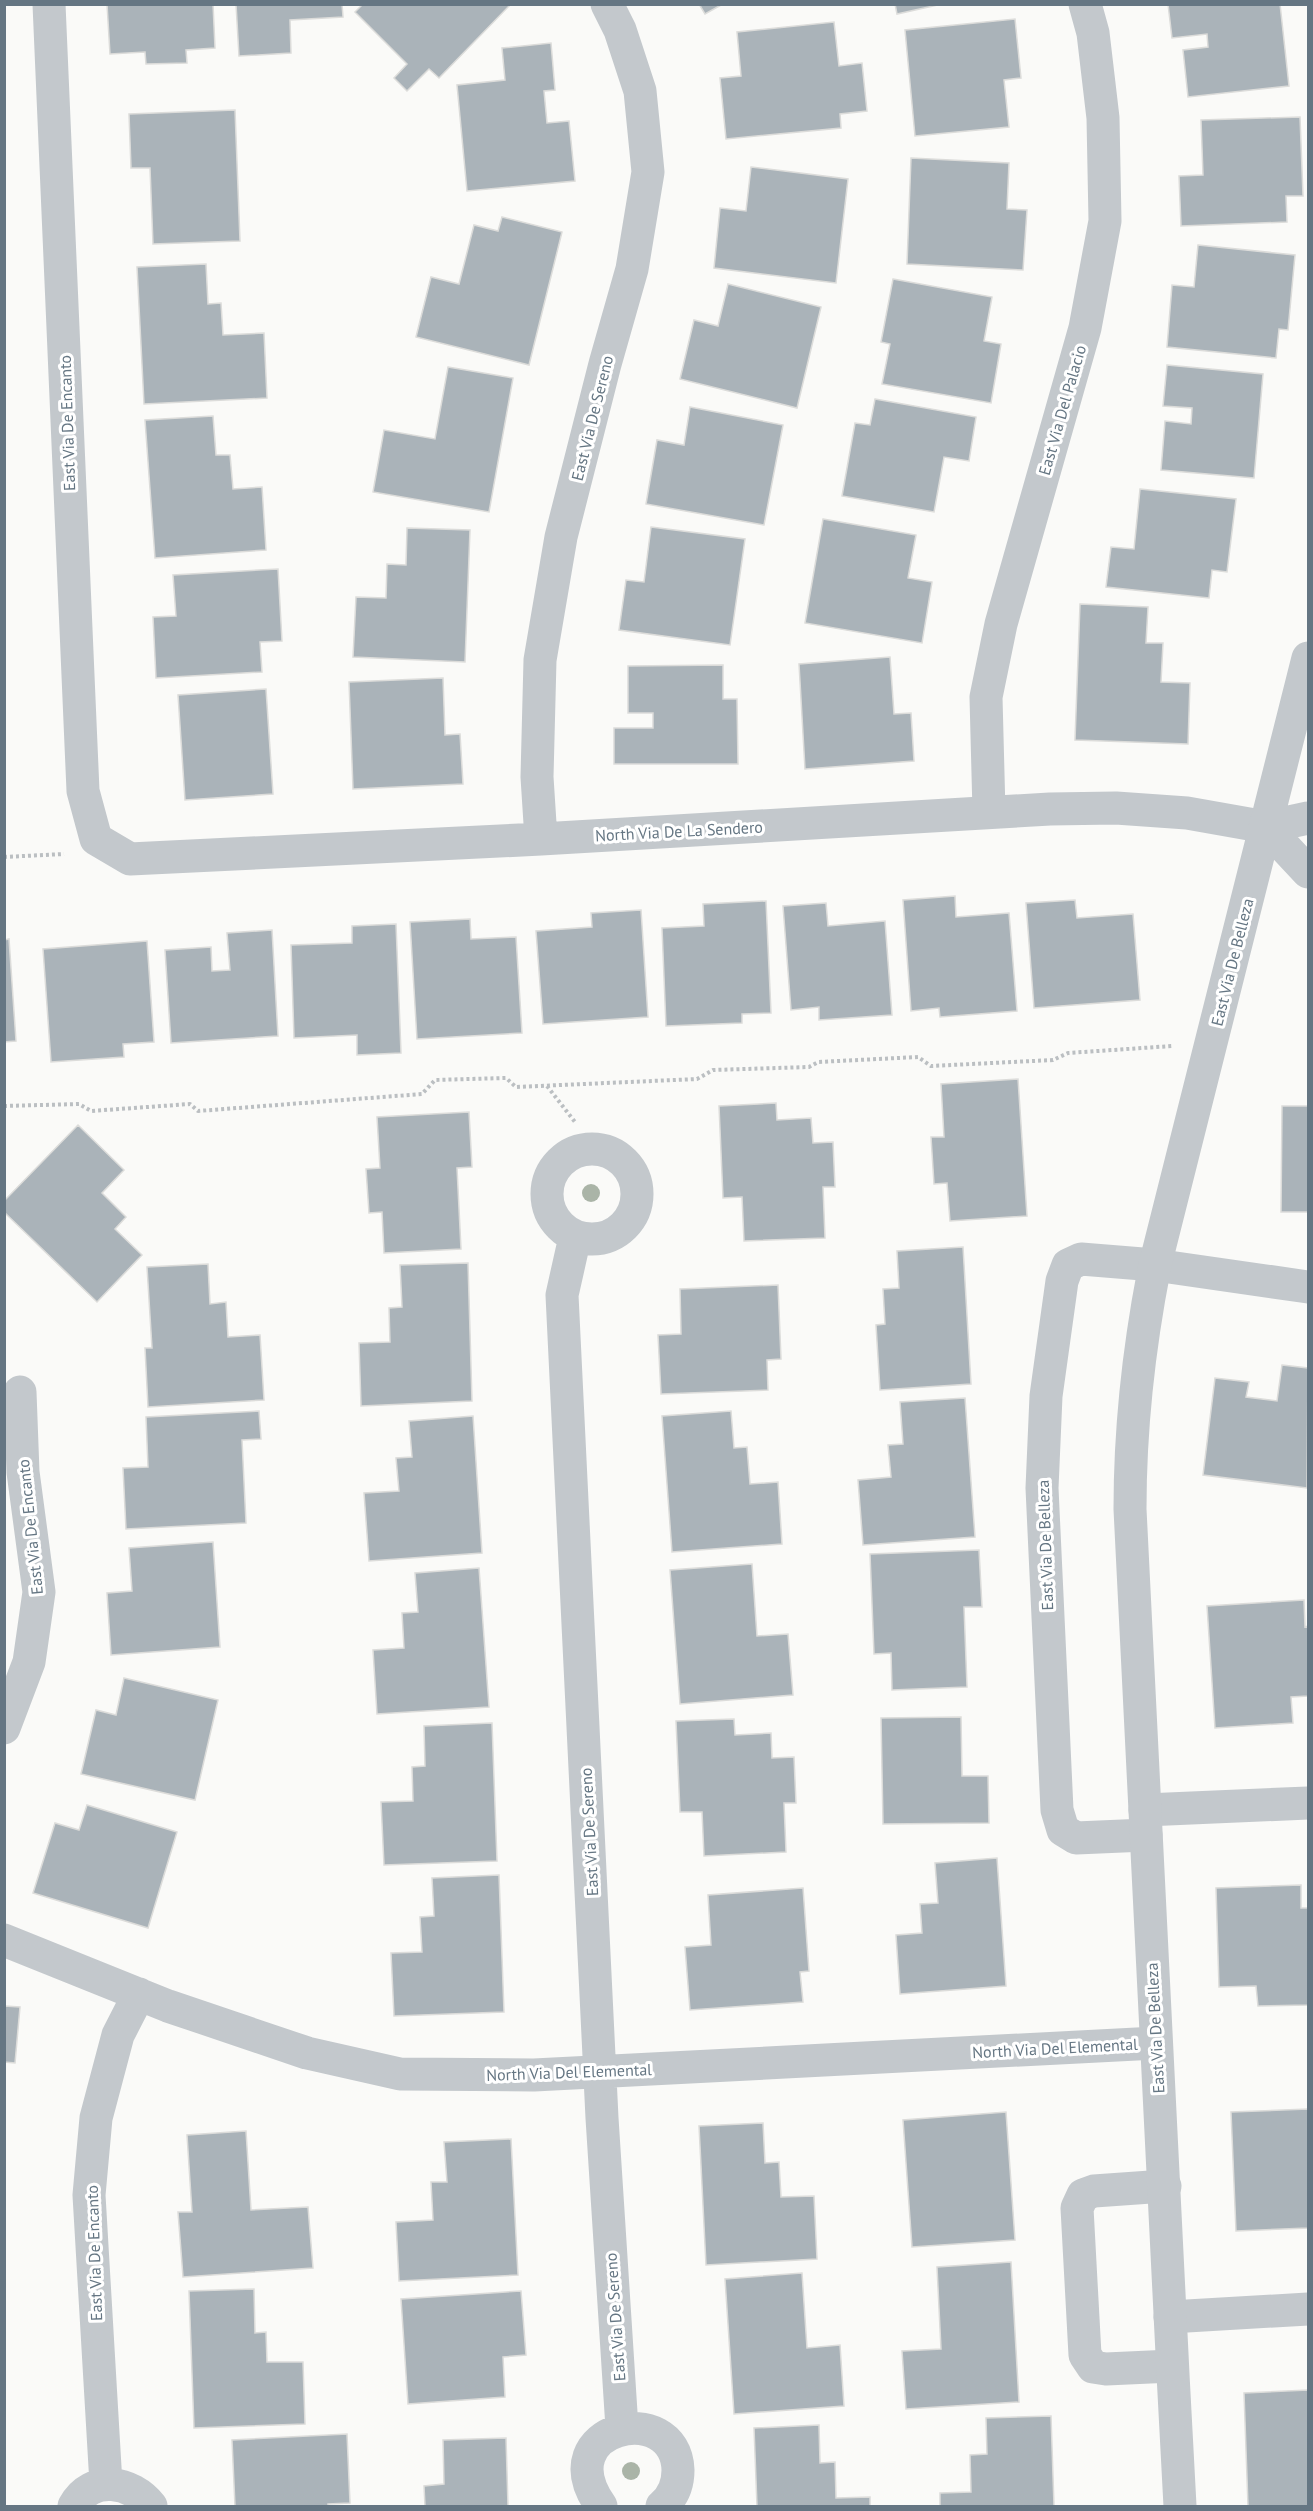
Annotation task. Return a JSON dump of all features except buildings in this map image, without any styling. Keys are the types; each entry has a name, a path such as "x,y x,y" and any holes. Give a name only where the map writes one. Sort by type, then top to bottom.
{"street":[{"name":"East Via De Encanto","path":"49,4 83,791 96,839"},
{"name":"East Via De Sereno","path":"541,839 537,777 540,660 561,537 632,269 648,172 640,91 620,30 607,4"},
{"name":"East Via Del Palacio","path":"989,812 986,697 1001,624 1085,328 1105,221 1103,118 1093,33 1085,4"},
{"name":"East Via De Belleza","path":"1180,2506 1130,1509 1130,1450 1142,1330 1155,1265 1308,658"},
{"name":"North Via De La Sendero","path":"96,839 130,860 541,839 989,812 1116,808 1187,813 1266,827 1308,818"},
{"path":"1266,827 1308,872"},
{"name":"East Via De Sereno","path":"575,1237 562,1294 600,2072 622,2428"},
{"name":"East Via De Belleza","path":"1145,1823 1076,1838 1063,1830 1057,1810 1041,1488 1046,1396 1062,1281 1068,1265 1081,1259 1155,1265"},
{"path":"1155,1265 1308,1287"},
{"name":"East Via De Encanto","path":"4,1728 29,1662 39,1592 14,1473 20,1392"},
{"path":"1145,1823 1308,1803"},
{"name":"North Via Del Elemental","path":"4,1940 168,2006 308,2053 400,2074 534,2075 1156,2043"},
{"name":"East Via De Encanto","path":"106,2484 89,2195 96,2118 118,2035 139,1994"},
{"path":"1165,2186 1094,2191 1083,2196 1077,2208 1085,2355 1093,2367 1106,2369 1172,2366"},
{"path":"1170,2317 1308,2309"},
{"path":"601,2506 591,2492 587,2478 588,2463 595,2446 608,2434 622,2428 635,2427 649,2430 660,2436 671,2448 678,2467 677,2484 669,2501 662,2506"},
{"path":"74,2506 78,2499 92,2488 106,2484 119,2484 132,2489 143,2496 151,2506"}],"path":[{"path":"4,857 65,854"},
{"path":"4,1106 79,1104 91,1111 190,1104 198,1111 422,1094 435,1080 506,1078 516,1087 547,1086 697,1079 713,1070 809,1067 818,1062 829,1061 918,1057 931,1066 1053,1060 1068,1053 1173,1046"},
{"path":"547,1086 575,1122"}]}
